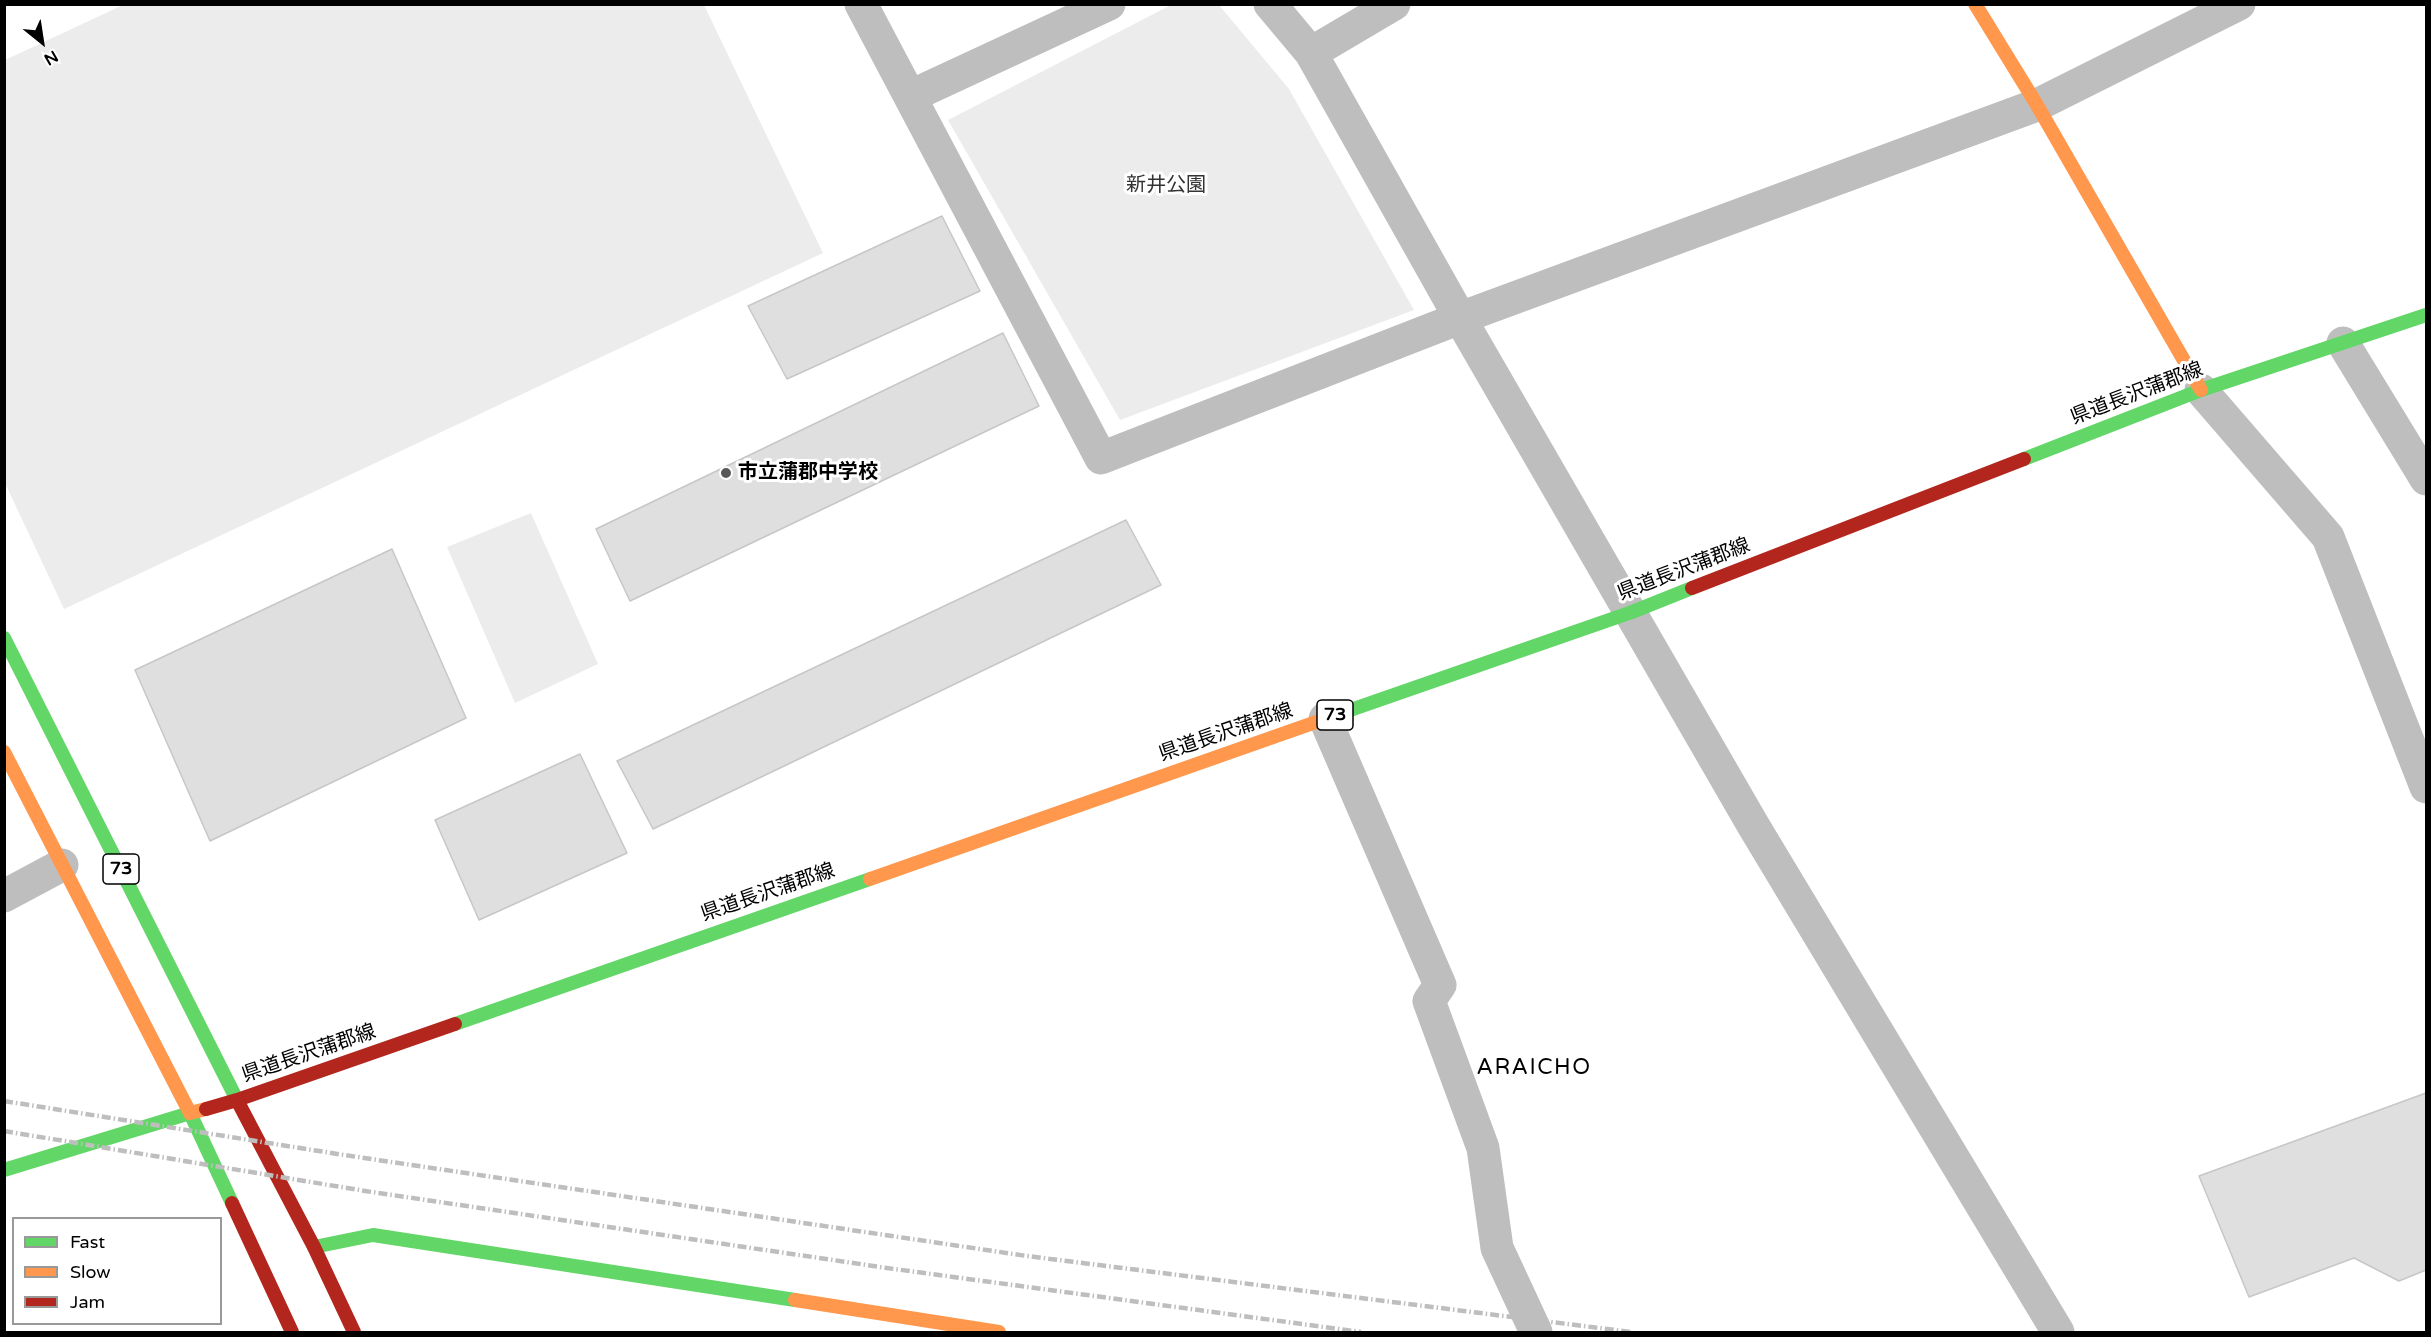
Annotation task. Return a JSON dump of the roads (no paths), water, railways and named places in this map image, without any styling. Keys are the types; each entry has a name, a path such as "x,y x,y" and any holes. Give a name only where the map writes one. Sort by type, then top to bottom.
{"main road":[{"path":"1975,4 2037,105 2200,390"},
{"name":"県道長沢蒲郡線","path":"4,1170 237,1100 1632,612 2200,390 2427,315"},
{"name":"県道長沢蒲郡線","path":"4,638 237,1100"},
{"name":"73","path":"4,752 190,1113"},
{"path":"237,1100 314,1247 354,1332"},
{"path":"190,1113 292,1332"},
{"path":"314,1247 373,1235 999,1332"}],"street":[{"path":"861,4 1101,458 1460,318 2037,105 2239,4"},
{"path":"911,96 1108,4"},
{"path":"1270,4 1311,53 1460,318 1754,825 2058,1332"},
{"path":"1311,53 1394,4"},
{"path":"2343,343 2427,479"},
{"path":"2200,390 2328,537 2427,787"},
{"path":"1325,719 1440,985 1430,1001 1483,1148 1497,1248 1536,1332"},
{"path":"4,896 62,865"}],"railway":[{"path":"4,1101 344,1155 1027,1256 1631,1332"},
{"path":"4,1131 365,1191 887,1268 1361,1332"}],"place":[{"name":"市立蒲郡中学校","path":"726,473"}],"district":[{"name":"ARAICHO","path":"1534,1068"}],"park label":[{"name":"新井公園","path":"1166,186"}]}
